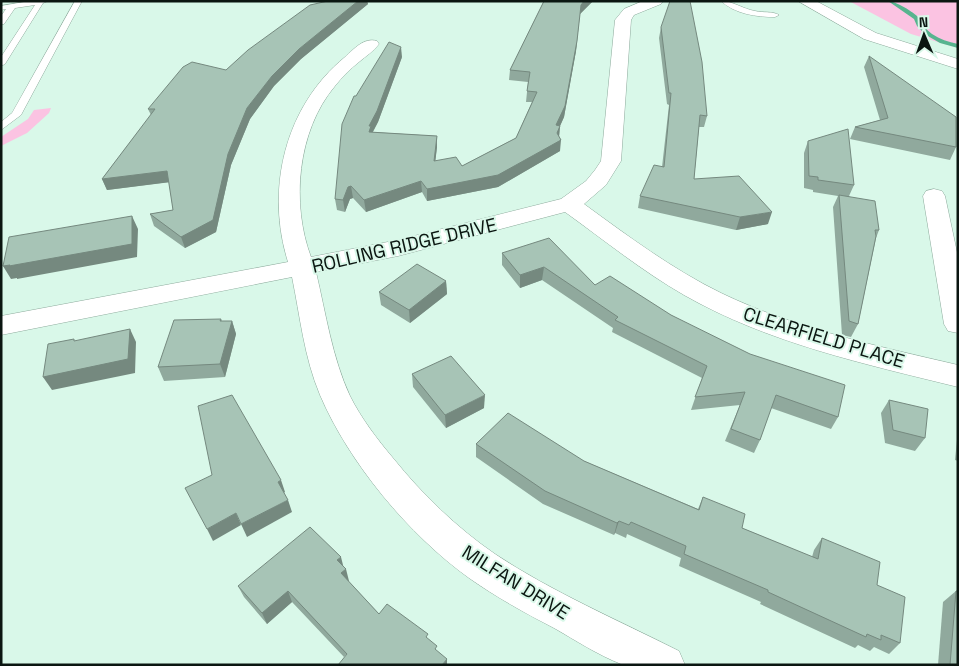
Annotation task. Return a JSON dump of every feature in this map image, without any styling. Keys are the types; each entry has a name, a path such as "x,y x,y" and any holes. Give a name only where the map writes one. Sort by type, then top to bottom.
{"street":[{"name":"ROLLING RIDGE DRIVE","path":"1,326 302,268 453,236 569,204 591,188 606,172 611,161 623,20 629,12 656,1"},
{"path":"805,1 870,36 958,64"},
{"name":"MILFAN DRIVE","path":"371,44 342,68 322,91 305,118 292,166 289,214 292,237 302,268 322,359 331,388 364,444 387,475 414,506 478,563 544,602 665,665"},
{"path":"934,196 958,324"},
{"name":"CLEARFIELD PLACE","path":"569,204 676,279 741,312 819,339 958,376"}],"lane":[{"path":"1,127 16,115 79,1"},
{"path":"724,1 737,10 755,15 775,15"},
{"path":"1,8 43,2"},
{"path":"1,64 43,2"},
{"path":"1,22 13,6"}],"shaded area":[{"path":"849,1 958,1 958,48 911,34"},
{"path":"51,108 49,113 27,133 1,146 1,137 28,119 34,110"}],"building":[{"path":"328,1 358,1 299,49 272,76 247,108 228,154 213,220 181,237 150,214 173,210 167,171 102,179 155,109 148,109 183,67 192,62 226,70 248,50 310,5"},
{"path":"544,1 584,1 581,5 577,41 565,106 556,125 560,126 557,133 561,140 498,175 427,189 421,181 364,200 351,186 348,187 343,200 335,199 342,124 354,96 356,96 389,42 401,47 377,111 369,126 371,126 369,132 437,136 434,161 456,157 462,166 516,138 537,92 527,91 530,72 510,70"},
{"path":"670,1 690,1 702,62 707,116 700,115 694,179 739,176 772,212 740,217 640,196 654,165 664,167 671,93 669,93 661,27"},
{"path":"869,56 956,117 956,147 855,127 888,118"},
{"path":"848,129 854,185 818,180 818,177 809,176 808,141"},
{"path":"839,195 875,201 879,230 875,230 876,236 858,324 849,321"},
{"path":"132,216 132,244 3,266 9,237"},
{"path":"549,238 595,285 610,276 671,315 750,354 845,385 838,417 776,395 760,440 731,429 745,392 695,397 707,366 615,320 618,317 544,267 520,275 502,253"},
{"path":"417,264 446,281 409,310 379,292"},
{"path":"221,319 220,321 232,321 220,364 158,367 174,320"},
{"path":"130,329 128,359 43,377 48,344 74,339 74,341"},
{"path":"451,356 485,395 445,415 412,374"},
{"path":"232,395 281,480 278,482 288,500 241,524 236,513 207,529 185,488 212,475 198,406"},
{"path":"889,400 928,409 925,438 893,430"},
{"path":"508,413 584,461 699,510 703,497 745,514 742,528 818,559 822,538 880,562 877,585 905,597 900,643 881,635 881,640 867,634 866,637 768,592 768,590 684,554 686,546 631,522 629,525 619,521 617,523 545,491 476,444"},
{"path":"310,527 341,557 337,560 346,569 341,573 379,614 387,604 428,634 426,637 437,646 435,649 447,659 442,665 338,665 347,654 288,591 262,613 238,586"},
{"path":"956,591 958,591 958,665 950,665"}],"waterway":[{"path":"890,1 916,18 919,25 928,34 942,42 958,46"}]}
